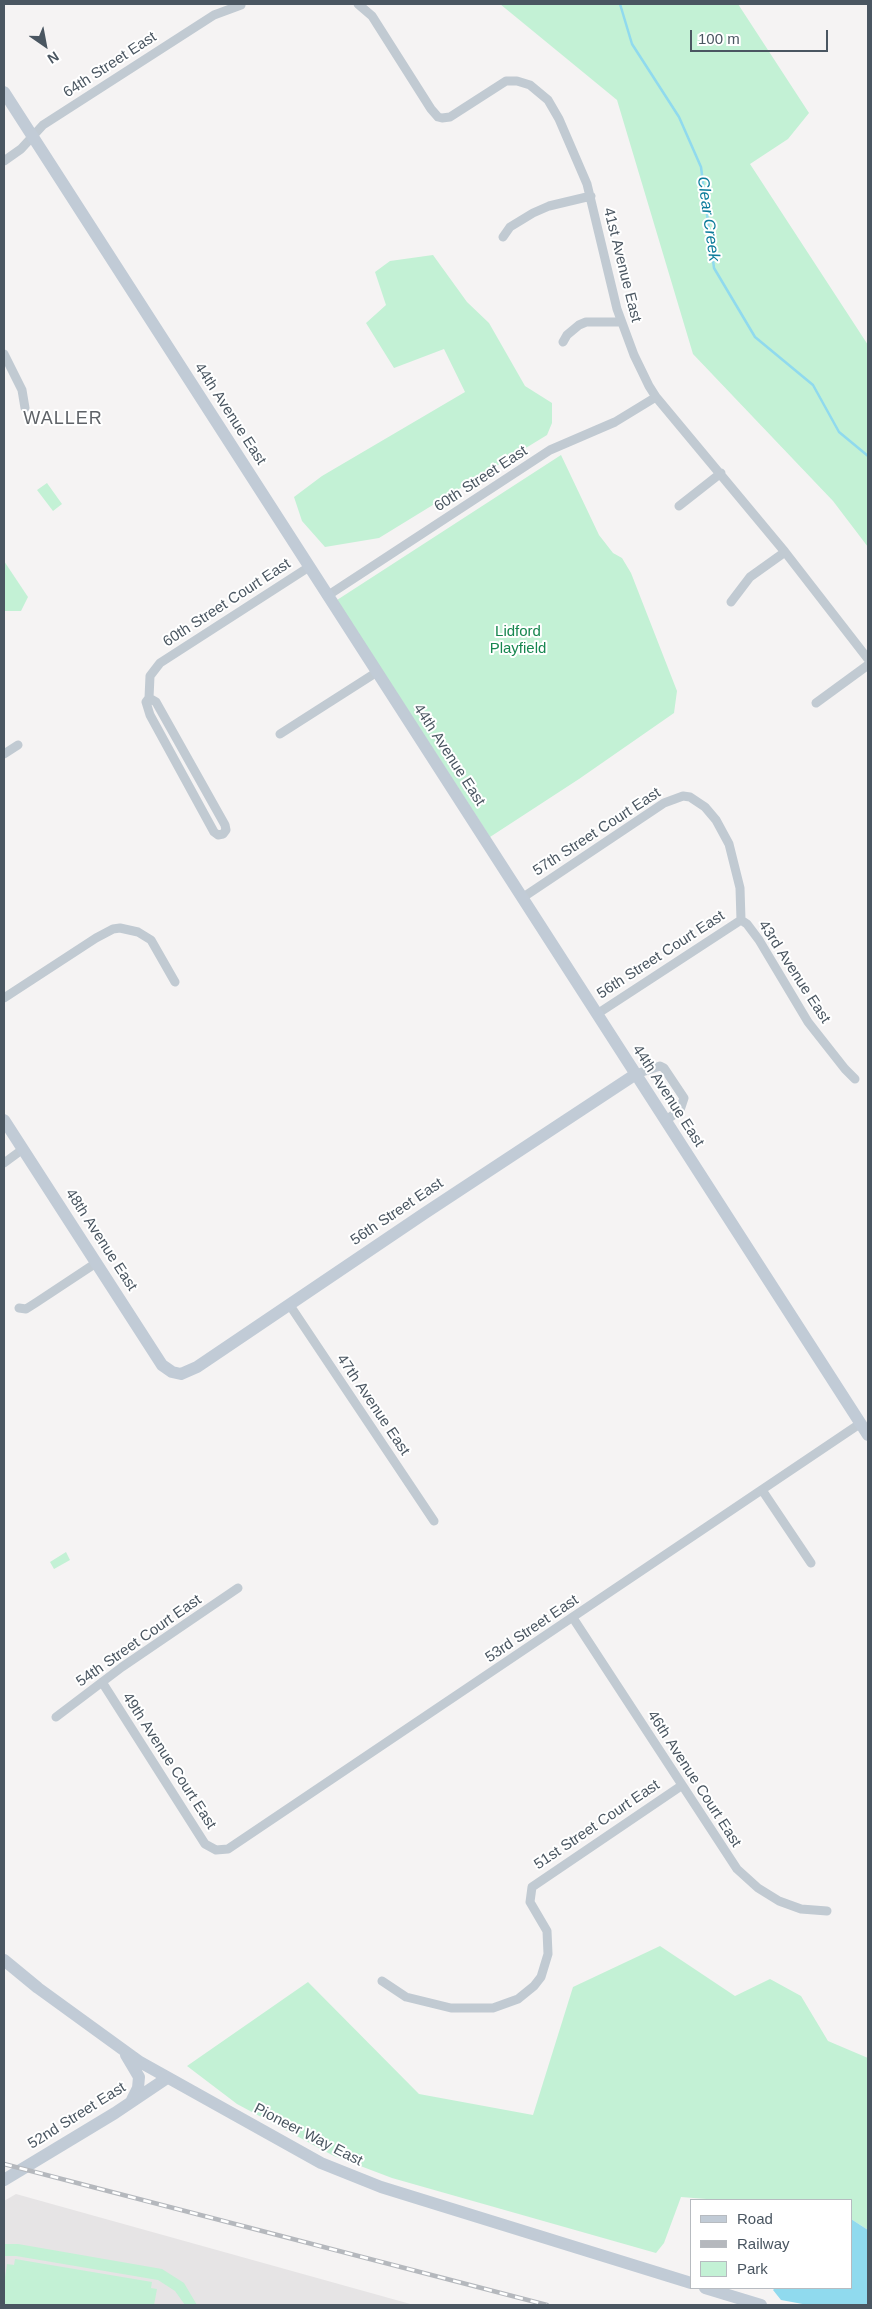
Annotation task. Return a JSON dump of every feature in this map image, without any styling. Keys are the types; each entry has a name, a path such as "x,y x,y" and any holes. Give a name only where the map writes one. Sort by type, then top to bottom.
{"street":[{"name":"41st Avenue East","path":"358,4 372,16 431,110 438,117 450,117 506,81 525,83 538,90 548,100 583,171 591,196 612,293 621,322 638,365 656,397 785,552 868,659"},
{"name":"64th Street East","path":"4,161 21,149 32,135 51,120 214,15 241,5"},
{"name":"44th Avenue East","path":"4,92 868,1435"},
{"path":"503,237 510,227 532,213 549,206 591,196"},
{"path":"564,342 567,335 579,324 586,322 621,322"},
{"path":"4,354 22,390 24,408"},
{"name":"60th Street East","path":"327,596 550,450 615,422 656,397"},
{"path":"679,506 721,473"},
{"path":"731,602 750,577 785,552"},
{"name":"60th Street Court East","path":"149,698 150,676 160,663 309,567"},
{"path":"816,703 868,664"},
{"path":"280,734 377,672"},
{"path":"149,698 156,702 225,825 226,830 223,834 214,832 155,724 146,702 149,698"},
{"path":"4,754 18,745"},
{"name":"57th Street Court East","path":"522,898 664,803 677,797 690,797"},
{"name":"43rd Avenue East","path":"690,797 705,807 716,820 729,844 740,888 741,920 747,924 759,940 808,1022 855,1079"},
{"name":"56th Street Court East","path":"597,1014 741,920"},
{"path":"4,998 105,933 120,928 138,932 151,940 175,982"},
{"path":"636,1074 660,1066 664,1068 684,1098 680,1110 665,1121"},
{"name":"56th Street East","path":"176,1373 187,1373 197,1367 636,1074"},
{"name":"48th Avenue East","path":"4,1120 162,1365 176,1373"},
{"path":"4,1163 23,1149"},
{"path":"19,1308 26,1309 96,1263"},
{"name":"47th Avenue East","path":"289,1304 434,1522"},
{"name":"53rd Street East","path":"216,1850 228,1849 269,1823 861,1423"},
{"path":"762,1490 811,1563"},
{"name":"54th Street Court East","path":"56,1717 102,1682 238,1588"},
{"name":"46th Avenue Court East","path":"573,1618 731,1861 745,1877 768,1895 793,1907 827,1911"},
{"name":"49th Avenue Court East","path":"102,1682 205,1844 216,1850"},
{"name":"51st Street Court East","path":"382,1981 406,1997 451,2008 493,2008 518,1999 534,1986 541,1977 548,1954 547,1931 530,1902 532,1887 681,1786"},
{"name":"Pioneer Way East","path":"4,1960 121,2050 296,2150 357,2178 690,2283"},
{"path":"121,2050 130,2060 138,2077 138,2088 130,2103"},
{"name":"52nd Street East","path":"4,2180 130,2103 167,2078"},
{"path":"708,2289 761,2305"}],"shaded area":[{"path":"16,2194 414,2305 4,2305 4,2201"}],"green space":[{"path":"500,4 738,4 809,113 788,139 750,164 868,345 868,547 833,501 693,354 617,100"},
{"path":"433,255 467,302 489,323 525,386 552,403 552,423 547,435 379,538 325,547 302,521 294,497 322,476 465,392 444,349 394,368 366,323 386,305 375,272 390,261"},
{"name":"Lidford Playfield","path":"561,455 599,535 613,553 622,558 631,573 677,691 674,713 579,779 490,837 337,600"},
{"path":"47,483 62,504 53,511 37,490"},
{"path":"4,561 28,597 21,611 4,611"},
{"path":"66,1552 70,1560 54,1569 50,1562"},
{"path":"660,1946 735,1996 770,1979 801,1996 828,2041 868,2058 868,2230 852,2220 852,2199 706,2199 681,2197 664,2243 656,2253 392,2178 334,2156 237,2104 187,2066 308,1982 419,2094 533,2115 573,1987"},
{"path":"4,2244 18,2244 162,2269 184,2283 197,2305 185,2305 175,2291 158,2280 16,2256 4,2256"},
{"path":"15,2259 152,2282 151,2288 157,2289 154,2305 4,2305 4,2284 7,2264 14,2265"}],"water":[{"path":"852,2220 868,2230 868,2305 808,2305 781,2300 773,2290 852,2289"}],"waterway":[{"name":"Clear Creek","path":"620,4 632,44 679,117 701,167 714,268 755,337 813,385 839,432 868,456"}],"railway":[{"path":"4,2164 547,2305"}],"district":[{"name":"WALLER","path":"63,419"}]}
